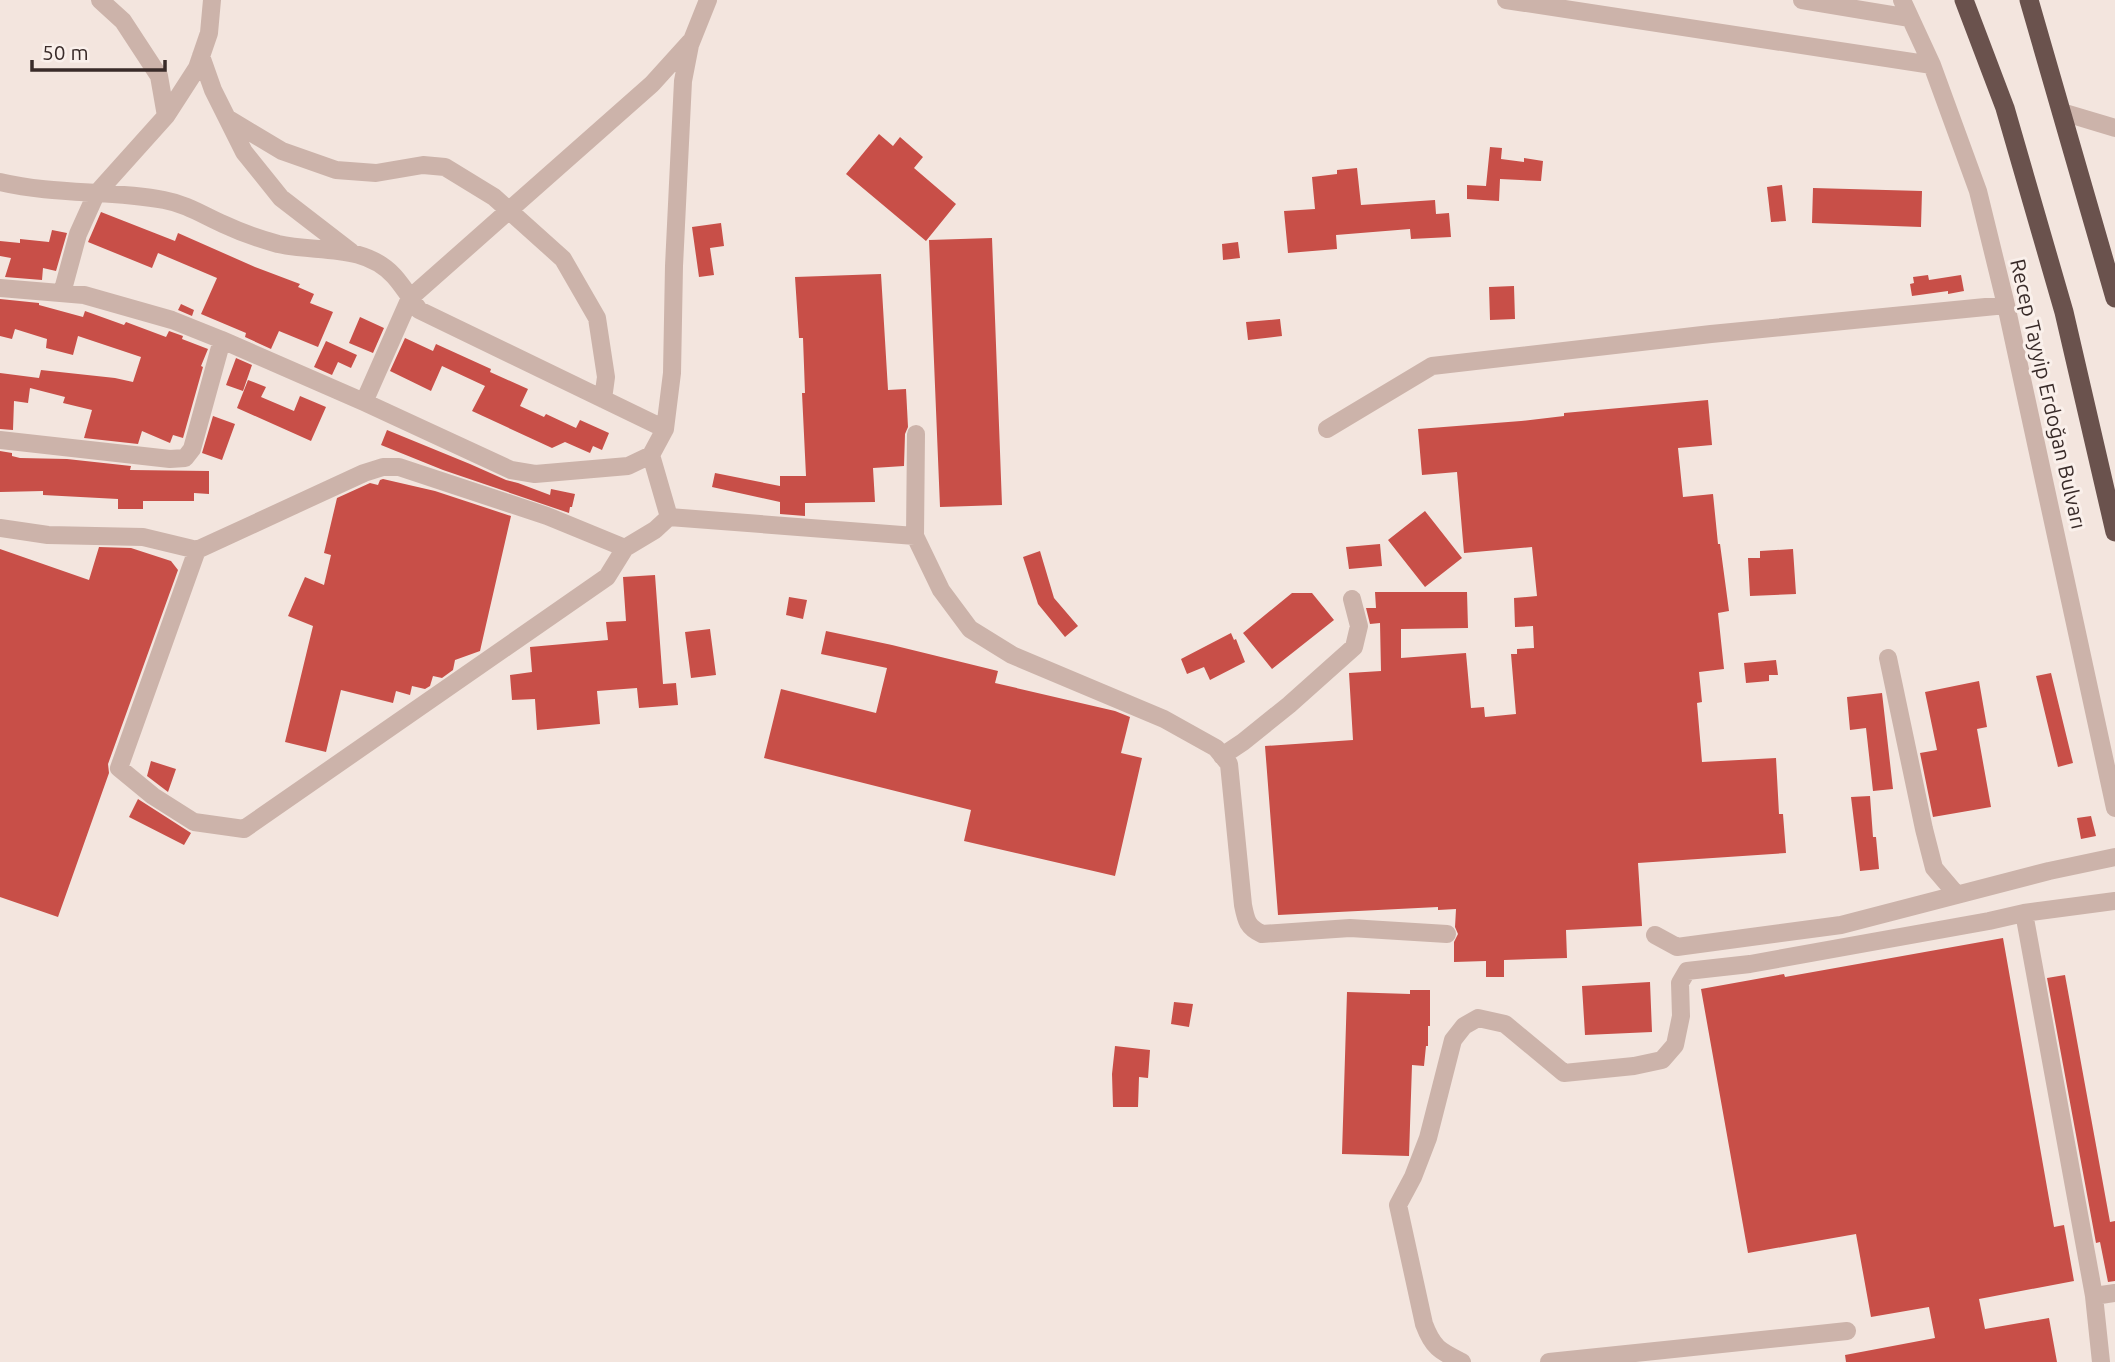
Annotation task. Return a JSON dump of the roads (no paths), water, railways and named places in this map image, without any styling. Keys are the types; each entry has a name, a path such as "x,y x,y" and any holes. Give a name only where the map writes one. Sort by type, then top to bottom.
{"highway":[{"name":"Recep Tayyip Erdoğan Bulvarı","path":"1964,0 2005,108 2064,313 2115,532"},
{"path":"2029,0 2115,298"}],"street":[{"path":"100,0 122,21 159,76 166,116"},
{"path":"62,293 78,234 96,194 166,116 197,68 209,33 212,0"},
{"path":"0,288 84,295 172,320 364,402 511,470 535,474 628,466 651,456 665,429 672,373 683,81 692,40 708,0"},
{"path":"1506,0 1932,65"},
{"path":"1802,0 1910,18"},
{"name":"Recep Tayyip Erdoğan Bulvarı","path":"1902,0 1932,65 1978,191 2006,305 2115,808"},
{"path":"364,402 410,298 652,84 692,40"},
{"path":"201,57 213,90 244,152 281,198 352,252"},
{"path":"2062,112 2115,128"},
{"path":"227,118 282,151 336,170 376,173 423,165 445,167 494,197 564,259 597,318 606,377 603,399"},
{"path":"0,182 26,188 139,196 167,201 194,209 225,225 279,244 352,252 373,260 393,275 419,310 665,429"},
{"path":"1327,429 1432,366 2006,305"},
{"path":"0,440 170,460 185,458 192,449 222,340"},
{"path":"916,434 915,536 941,590 970,629 1012,656 1164,719 1199,737 1216,748 1229,764 1242,905 1252,929 1262,934 1350,928 1447,934"},
{"path":"651,456 670,517"},
{"path":"0,528 48,535 143,537 197,550 364,473 383,467 399,467 547,516 625,548"},
{"path":"197,550 119,768 153,796 194,822 244,829 607,577 625,548 655,530 670,517 915,536"},
{"path":"1222,756 1289,705 1354,647 1359,626 1352,599"},
{"path":"1888,658 1934,868 1957,895"},
{"path":"1655,935 1677,947 1841,925 2049,871 2115,857"},
{"path":"1462,1362 1446,1354 1431,1341 1424,1324 1398,1205 1413,1177 1428,1138 1453,1040 1464,1026 1478,1018 1505,1024 1564,1073 1634,1066 1662,1060 1675,1045 1681,1016 1680,983 1687,971 1750,964 2024,913 2115,901"},
{"path":"2024,913 2094,1296 2101,1362"},
{"path":"2094,1296 2115,1293"},
{"path":"1549,1362 1847,1331"}]}
